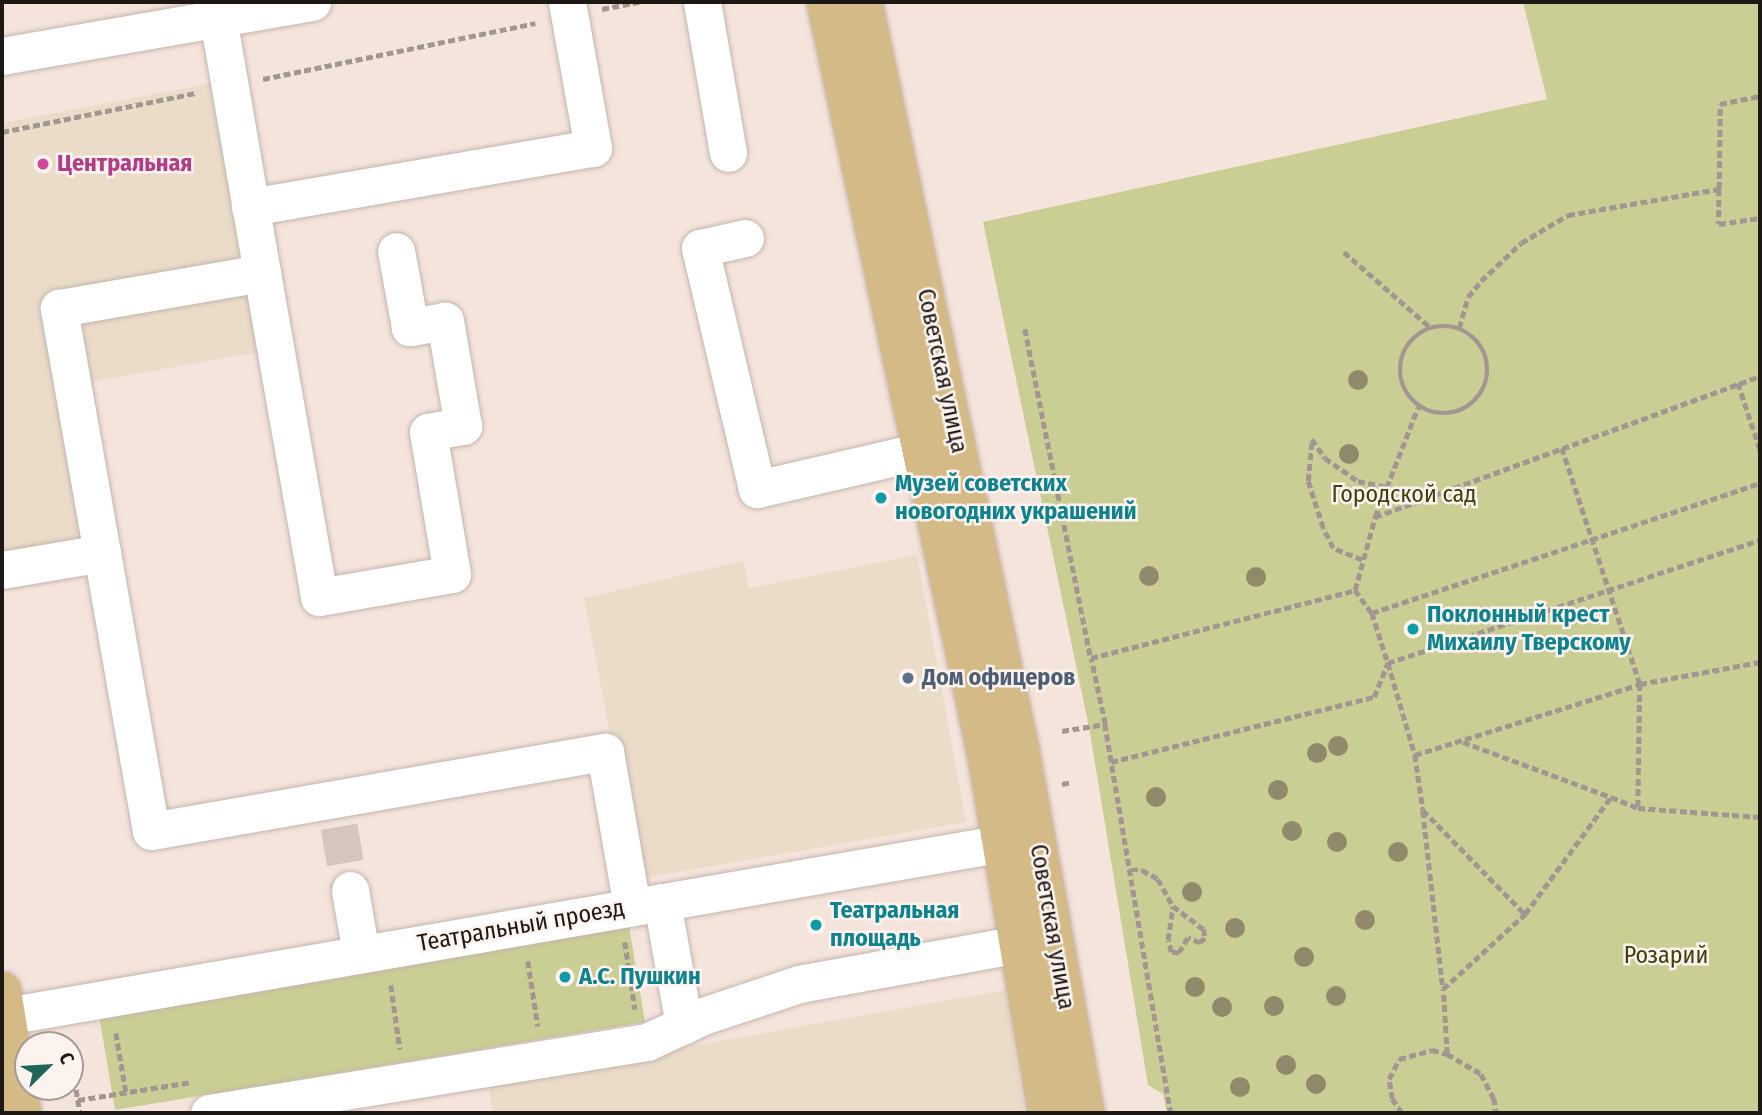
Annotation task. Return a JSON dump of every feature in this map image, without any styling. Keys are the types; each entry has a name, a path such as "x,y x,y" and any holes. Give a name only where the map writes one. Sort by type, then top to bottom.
{"main road":[{"name":"Советская улица","path":"826,2 922,451 1085,1113"},
{"name":"Советская улица","path":"863,2 958,444 1019,840 1020,944 1047,1113"},
{"path":"4,1004 22,1113"}],"street":[{"path":"2,55 312,2"},
{"path":"702,2 728,153"},
{"path":"250,207 593,148 569,9"},
{"path":"218,18 319,597 452,574 428,432 463,426 445,321 410,327 396,251"},
{"path":"745,238 700,248 757,489 922,451"},
{"path":"262,273 59,308 151,831 336,812 605,752 684,1025"},
{"path":"2,570 102,553"},
{"name":"Театральный проезд","path":"4,1004 373,952 1019,840"},
{"path":"350,890 373,952"},
{"path":"209,1113 647,1042 684,1025 799,984 1020,944"}],"path":[{"path":"2,132 229,86 569,9 639,2"},
{"path":"1760,96 1720,104 1719,224 1760,218"},
{"path":"1459,328 1468,298 1480,281 1545,226 1569,215 1719,189"},
{"path":"1344,251 1430,327 1459,328 1482,347 1488,377 1483,391 1475,403 1454,413 1432,413 1418,407 1401,385 1399,370 1408,344 1430,327"},
{"path":"1025,330 1105,724 1171,1113"},
{"path":"1374,517 1760,376"},
{"path":"1738,383 1760,449"},
{"path":"1355,590 1374,517 1418,407"},
{"path":"1362,560 1333,548 1323,528 1307,481 1312,439 1325,458 1358,481 1386,486"},
{"path":"1562,449 1640,684 1638,808"},
{"path":"1373,613 1760,483"},
{"path":"1111,762 1374,697 1388,663 1760,540"},
{"path":"1091,658 1355,590"},
{"path":"1355,590 1373,613 1415,755 1443,989 1447,1054"},
{"path":"1415,755 1640,684 1760,662"},
{"path":"1062,732 1105,724"},
{"path":"1462,742 1638,808 1760,817"},
{"path":"1443,989 1525,914 1611,797"},
{"path":"1423,810 1525,914"},
{"path":"1131,870 1142,870 1158,879 1173,906 1204,929 1205,939 1200,943 1188,939 1179,953 1171,952 1168,940 1173,906"},
{"path":"647,904 624,946 635,1012 647,1042"},
{"path":"373,952 405,1081"},
{"path":"528,961 538,1028"},
{"path":"115,1029 126,1092"},
{"path":"1402,1113 1392,1099 1389,1079 1399,1059 1432,1050 1447,1054 1481,1074 1494,1098 1496,1113"}],"shaded area":[{"path":"228,80 276,349 73,385 102,553 2,570 2,123"},
{"path":"917,555 966,822 638,879 584,598 743,561 749,588"},
{"path":"1005,990 1024,1113 493,1113 488,1082"}],"green space":[{"name":"Городской сад","path":"1523,2 1760,2 1760,1113 1167,1113 1163,1094 1148,1085 1089,727 983,222 1547,99"},
{"path":"629,926 645,1022 115,1110 99,1015"}],"tunnel":[{"path":"339,826 350,890"}],"place":[{"name":"Центральная","path":"43,164"},
{"name":"Музей советских новогодних украшений","path":"881,498"},
{"name":"Поклонный крест Михаилу Тверскому","path":"1413,629"},
{"name":"Дом офицеров","path":"908,678"},
{"name":"Театральная площадь","path":"816,925"},
{"name":"А.С. Пушкин","path":"565,977"}],"park label":[{"name":"Розарий","path":"1666,956"}]}
